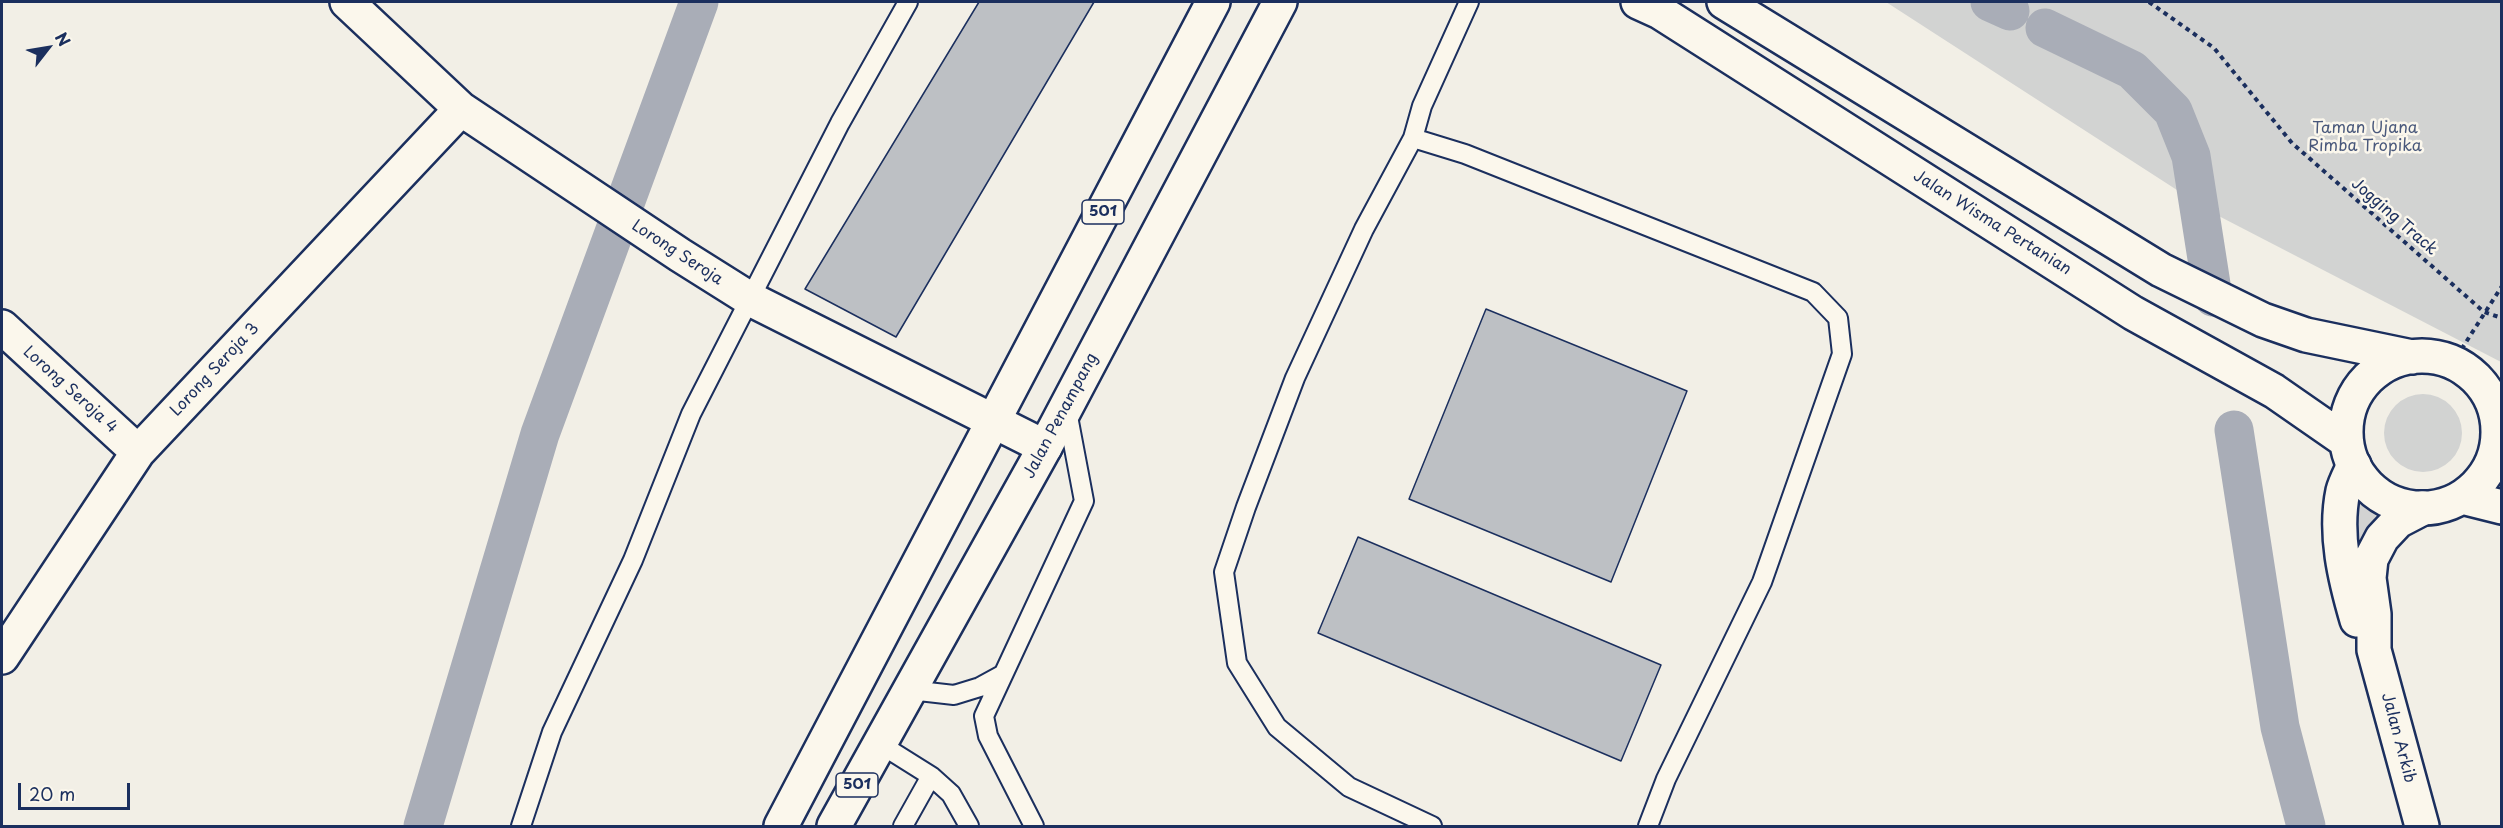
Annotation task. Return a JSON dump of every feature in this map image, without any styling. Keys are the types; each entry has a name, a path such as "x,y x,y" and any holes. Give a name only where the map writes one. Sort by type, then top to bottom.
{"street":[{"name":"Lorong Seroja","path":"346,2 461,109 680,255 750,299 1046,447"},
{"name":"501","path":"781,826 1213,2"},
{"name":"Jalan Wisma Pertanian","path":"1638,2 1660,12 2133,313 2274,391 2350,453"},
{"path":"1724,2 2161,270 2263,320 2306,335 2412,357 2436,358 2459,366 2477,381 2491,401 2499,426 2497,446 2490,466 2478,484 2462,498 2445,505 2423,508 2402,506 2383,497 2366,483 2350,453 2348,417 2355,396 2368,376 2390,362 2412,357"},
{"name":"Jalan Penampang","path":"834,826 1046,447 1279,7"},
{"name":"Lorong Seroja 3","path":"2,657 138,452 461,109"},
{"name":"Lorong Seroja 4","path":"2,327 138,452"},
{"name":"Jalan Arkib","path":"2350,453 2343,490 2339,534 2348,587 2358,623 2374,650"},
{"path":"2462,498 2502,507"},
{"name":"Jalan Arkib","path":"2422,826 2374,650 2374,614 2369,578 2374,549 2398,521 2423,508"}],"lane":[{"path":"521,826 552,732 633,560 691,414 840,123 908,2"},
{"path":"1432,826 1348,787 1277,727 1237,663 1224,572 1295,378 1364,229 1413,138 1422,106 1469,2"},
{"path":"1413,138 1466,154 1813,292 1838,318 1842,354 1762,582 1666,779 1648,826"},
{"path":"1034,826 988,736 984,716 1084,501 1066,408"},
{"path":"910,690 954,695 980,687 1002,675"},
{"path":"880,744 931,776 951,795 969,826"},
{"path":"903,826 931,776"}],"path":[{"name":"Jogging Track","path":"2149,2 2214,48 2292,143 2484,312 2502,318"},
{"path":"2452,364 2502,286"}],"green space":[{"name":"Taman Ujana Rimba Tropika","path":"1886,2 2501,2 2501,362 2211,212"},
{"path":"2415,394 2431,394 2445,400 2456,411 2462,425 2462,441 2456,455 2445,466 2431,472 2415,472 2401,466 2390,455 2384,441 2384,425 2390,411 2401,400"},
{"path":"2357,503 2381,514 2366,533 2357,551 2354,527"}],"building":[{"path":"979,2 1094,2 896,337 805,289"},
{"path":"1486,309 1687,391 1611,582 1409,499"},
{"path":"1358,537 1661,665 1621,761 1318,633"}],"waterway":[{"path":"423,826 540,434 699,2"},
{"path":"1990,2 2010,11"},
{"path":"2045,28 2132,70 2173,111 2191,156 2213,297"},
{"path":"2234,430 2280,727 2306,826"}]}
